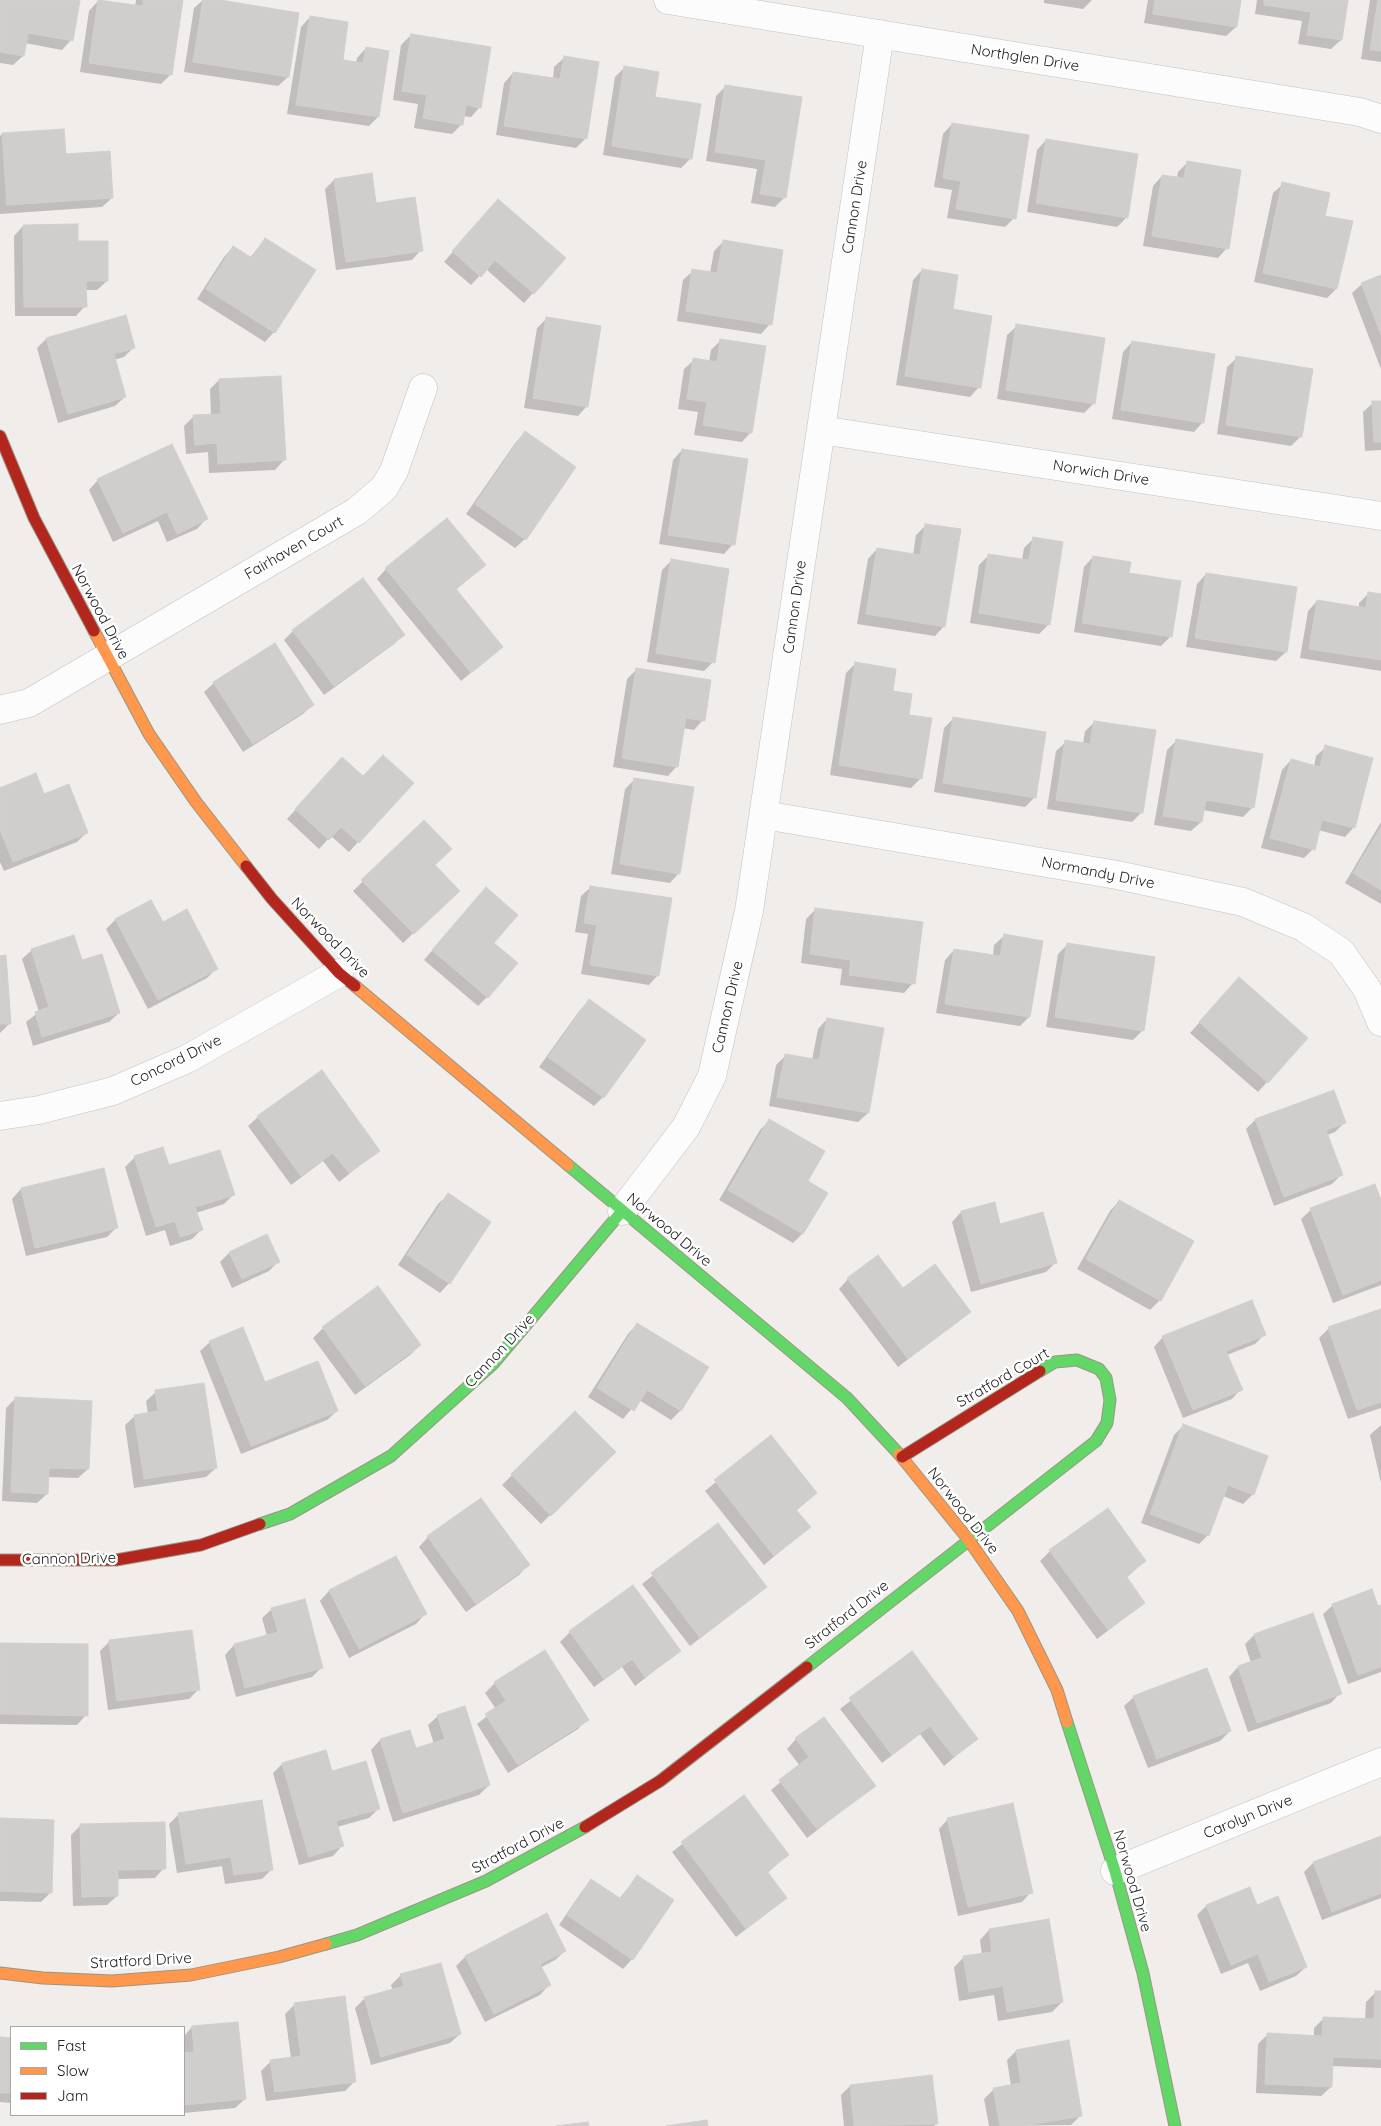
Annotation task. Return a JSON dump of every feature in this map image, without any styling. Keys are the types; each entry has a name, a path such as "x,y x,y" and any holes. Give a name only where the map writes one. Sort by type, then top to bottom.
{"street":[{"name":"Northglen Drive","path":"668,0 1360,112 1381,119"},
{"name":"Cannon Drive","path":"0,1560 116,1560 201,1545 290,1514 391,1456 492,1364 622,1211 686,1127 712,1076 749,911 880,34"},
{"name":"Fairhaven Court","path":"0,710 29,702 357,511 384,488 394,472 423,388"},
{"name":"Norwich Drive","path":"821,430 1381,516"},
{"name":"Norwood Drive","path":"0,436 34,518 149,734 196,802 272,899 339,973 847,1398 902,1457 968,1539 1018,1611 1057,1690 1115,1872 1143,1973 1175,2126"},
{"name":"Normandy Drive","path":"764,815 1117,875 1243,902 1303,927 1341,952 1367,989 1381,1022"},
{"name":"Concord Drive","path":"0,1116 39,1110 113,1091 187,1059 339,973"},
{"name":"Stratford Court","path":"902,1457 1055,1362 1077,1360 1099,1369 1106,1378 1110,1400 1106,1423 1096,1441 968,1539"},
{"name":"Stratford Drive","path":"0,1973 43,1978 112,1981 191,1974 279,1957 357,1935 486,1881 586,1827 660,1781 968,1539"},
{"name":"Carolyn Drive","path":"1115,1872 1381,1762"}],"building":[{"path":"0,0 80,0 73,41 28,33 24,56 0,52"},
{"path":"98,0 143,6 143,0 183,0 172,75 89,63"},
{"path":"203,0 220,0 299,13 289,77 193,62"},
{"path":"1155,0 1241,0 1237,27 1153,14"},
{"path":"1264,0 1348,0 1342,40 1307,35 1311,12 1264,5"},
{"path":"1378,0 1381,0 1381,51 1370,50"},
{"path":"310,16 348,22 343,60 363,63 366,47 389,51 379,117 296,105"},
{"path":"411,34 491,47 481,108 466,105 463,125 423,118 427,95 402,91"},
{"path":"564,56 599,62 587,139 504,126 513,72 560,79"},
{"path":"624,66 659,72 655,97 701,104 692,159 612,146"},
{"path":"725,85 802,97 786,198 760,194 766,160 715,152"},
{"path":"952,123 1029,135 1016,219 956,209 961,181 943,178"},
{"path":"64,129 66,154 110,151 113,198 7,205 2,133"},
{"path":"1046,139 1138,154 1128,218 1036,203"},
{"path":"1187,161 1241,170 1229,249 1152,236 1162,175 1184,178"},
{"path":"372,173 376,203 415,197 423,251 346,262 334,179"},
{"path":"1282,182 1330,193 1325,216 1353,221 1337,289 1263,273"},
{"path":"498,199 566,258 534,294 495,260 481,277 452,251"},
{"path":"78,224 78,241 108,241 108,281 86,281 87,307 24,307 23,225"},
{"path":"265,238 316,270 275,333 206,289 233,246 252,258"},
{"path":"723,240 783,250 772,325 686,311 692,269 717,273"},
{"path":"922,269 958,275 953,309 992,316 981,388 905,376"},
{"path":"1381,275 1381,335 1361,283"},
{"path":"126,315 135,348 114,354 126,397 68,414 46,338"},
{"path":"546,317 601,326 588,407 533,398"},
{"path":"1016,324 1105,338 1095,404 1006,390"},
{"path":"720,339 766,346 752,433 703,425 707,402 687,399 693,358 717,362"},
{"path":"1132,341 1215,354 1204,423 1121,410"},
{"path":"1236,356 1313,369 1302,437 1226,425"},
{"path":"281,376 286,460 218,464 217,443 195,445 193,415 221,414 219,379"},
{"path":"1372,401 1381,401 1381,442 1374,442"},
{"path":"525,431 576,467 526,540 475,504"},
{"path":"172,444 208,519 177,534 167,512 123,533 97,479"},
{"path":"682,449 748,459 735,545 668,535"},
{"path":"447,518 486,565 456,589 503,647 471,673 385,568"},
{"path":"925,524 961,529 945,627 866,614 877,548 920,555"},
{"path":"1033,537 1063,542 1050,625 979,613 988,554 1029,560"},
{"path":"1093,556 1131,562 1129,573 1181,581 1172,637 1082,623"},
{"path":"671,559 729,569 715,663 656,653"},
{"path":"1206,573 1297,587 1287,652 1195,638"},
{"path":"363,578 405,635 334,686 292,630"},
{"path":"1368,592 1381,594 1381,660 1309,649 1317,600 1366,608"},
{"path":"275,643 314,705 253,744 213,682"},
{"path":"855,662 896,669 893,691 912,694 909,715 932,718 922,779 839,765"},
{"path":"636,668 711,680 705,721 686,718 678,767 622,758"},
{"path":"953,717 1046,732 1036,798 943,783"},
{"path":"1094,721 1156,730 1143,813 1056,800 1065,740 1090,744"},
{"path":"1176,739 1263,754 1254,808 1206,800 1202,822 1163,816"},
{"path":"1325,745 1373,758 1355,828 1322,820 1315,850 1270,838 1291,759 1320,767"},
{"path":"383,755 414,783 359,843 341,827 329,840 295,809 342,757 363,776"},
{"path":"36,773 44,794 69,784 88,833 13,862 0,830 0,788"},
{"path":"634,778 694,787 680,874 620,864"},
{"path":"424,820 452,849 435,865 460,891 414,934 361,880"},
{"path":"1381,827 1381,890 1353,873"},
{"path":"590,886 672,898 659,976 590,965 597,925 584,923"},
{"path":"486,887 518,915 494,943 518,963 488,998 432,950"},
{"path":"151,900 163,922 187,909 218,969 158,1000 115,919"},
{"path":"815,908 923,922 915,984 849,975 851,960 810,954"},
{"path":"1004,934 1043,941 1030,1017 945,1004 954,949 1000,956"},
{"path":"74,935 82,960 102,954 120,1013 42,1037 35,1012 49,1007 31,949"},
{"path":"1067,943 1155,957 1144,1031 1055,1017"},
{"path":"6,955 11,1024 0,1024 0,956"},
{"path":"1239,977 1308,1038 1268,1083 1199,1022"},
{"path":"589,999 646,1040 604,1098 548,1057"},
{"path":"827,1018 884,1028 869,1113 777,1097 785,1054 819,1060"},
{"path":"322,1070 380,1151 349,1173 333,1153 301,1176 257,1116"},
{"path":"1334,1090 1346,1123 1326,1130 1343,1175 1284,1197 1255,1119"},
{"path":"769,1119 825,1151 808,1181 828,1193 803,1234 728,1190"},
{"path":"163,1147 169,1165 220,1150 235,1195 195,1207 203,1230 180,1237 175,1221 156,1227 134,1156"},
{"path":"104,1168 118,1228 35,1248 21,1188"},
{"path":"1375,1184 1381,1200 1381,1280 1343,1295 1310,1208"},
{"path":"448,1193 491,1222 450,1284 407,1255"},
{"path":"1119,1200 1194,1241 1161,1301 1086,1259"},
{"path":"995,1202 1000,1224 1043,1212 1057,1263 981,1284 961,1211"},
{"path":"267,1234 280,1262 242,1279 229,1252"},
{"path":"878,1255 903,1288 935,1264 971,1312 908,1359 847,1278"},
{"path":"378,1286 421,1345 365,1386 322,1327"},
{"path":"1252,1300 1266,1335 1226,1351 1243,1390 1193,1410 1162,1336"},
{"path":"1381,1309 1381,1402 1357,1410 1328,1327"},
{"path":"637,1323 709,1367 681,1411 647,1390 634,1411 597,1388"},
{"path":"243,1327 265,1382 318,1361 338,1411 251,1446 209,1341"},
{"path":"204,1383 217,1468 144,1479 134,1415 158,1411 155,1390"},
{"path":"15,1397 92,1401 89,1469 49,1468 48,1494 11,1492"},
{"path":"575,1411 616,1452 551,1516 511,1474"},
{"path":"1183,1424 1268,1456 1254,1495 1228,1485 1209,1536 1150,1514"},
{"path":"771,1435 817,1493 796,1510 811,1527 774,1556 714,1480"},
{"path":"481,1498 530,1565 476,1604 427,1536"},
{"path":"1108,1508 1146,1561 1126,1576 1145,1603 1108,1630 1049,1550"},
{"path":"718,1523 767,1587 700,1638 651,1573"},
{"path":"396,1556 427,1614 359,1649 329,1590"},
{"path":"633,1585 681,1651 645,1677 632,1659 604,1679 569,1631"},
{"path":"1372,1589 1378,1606 1381,1605 1381,1667 1358,1675 1332,1604"},
{"path":"305,1599 323,1668 245,1688 234,1644 278,1632 271,1608"},
{"path":"1313,1613 1342,1694 1257,1723 1238,1666 1262,1658 1254,1634"},
{"path":"192,1630 200,1690 117,1701 109,1640"},
{"path":"0,1643 88,1644 88,1716 0,1714"},
{"path":"545,1650 589,1720 518,1765 485,1714 506,1701 494,1682"},
{"path":"912,1651 978,1739 954,1757 930,1726 892,1755 849,1698"},
{"path":"1207,1668 1231,1731 1157,1759 1133,1696"},
{"path":"465,1706 490,1785 403,1813 380,1739 410,1730 416,1748 445,1739 437,1715"},
{"path":"824,1717 876,1786 817,1829 779,1780 809,1757 795,1738"},
{"path":"326,1750 332,1771 366,1761 380,1809 336,1821 344,1846 309,1857 282,1763"},
{"path":"744,1795 789,1855 767,1871 787,1898 746,1929 681,1842"},
{"path":"262,1800 273,1870 234,1875 231,1857 186,1864 178,1813"},
{"path":"1013,1803 1033,1893 968,1907 947,1818"},
{"path":"0,1818 54,1820 52,1893 0,1891"},
{"path":"165,1822 166,1869 118,1870 118,1896 82,1897 80,1824"},
{"path":"1381,1836 1381,1893 1332,1912 1313,1862"},
{"path":"637,1875 674,1900 633,1960 567,1915 591,1879 621,1899"},
{"path":"1250,1887 1257,1905 1278,1896 1307,1967 1269,1982 1258,1954 1231,1965 1206,1905"},
{"path":"547,1913 566,1951 540,1964 551,1985 494,2014 465,1956"},
{"path":"1049,1919 1063,2002 1007,2012 1003,1986 969,1992 963,1956 992,1952 989,1929"},
{"path":"441,1963 461,2034 381,2057 364,1997 404,1986 400,1974"},
{"path":"1375,1991 1381,1991 1381,2059 1333,2057 1332,2087 1265,2084 1267,2033 1322,2036 1323,2017 1374,2019"},
{"path":"345,1996 356,2082 275,2092 270,2060 301,2056 294,2003"},
{"path":"238,2022 246,2099 185,2105 185,2053 194,2052 192,2026"},
{"path":"0,2037 10,2038 10,2093 0,2093"},
{"path":"1069,2040 1082,2116 1023,2126 1000,2126 993,2088 1021,2083 1016,2050"},
{"path":"932,2075 938,2124 854,2126 850,2085"},
{"path":"707,2120 708,2126 666,2126"},
{"path":"588,2122 589,2126 556,2126"}],"traffic: fast":[{"path":"568,1165 847,1398 899,1454"},
{"path":"260,1524 290,1514 391,1456 493,1364 622,1211"},
{"path":"807,1667 1096,1441 1107,1423 1110,1400 1106,1378 1099,1369 1077,1360 1055,1362 1040,1371"},
{"path":"1067,1722 1115,1871 1143,1973 1175,2126"},
{"path":"326,1944 357,1935 486,1881 585,1827"}],"traffic: slow":[{"path":"94,631 149,734 196,802 246,866"},
{"path":"355,986 568,1165"},
{"path":"899,1454 968,1539 1018,1611 1057,1690 1067,1722"},
{"path":"0,1973 43,1978 112,1981 191,1975 279,1957 326,1944"}],"traffic: jam":[{"path":"0,436 34,518 94,631"},
{"path":"246,866 272,899 339,973 355,986"},
{"path":"902,1457 1040,1371"},
{"path":"0,1560 116,1560 201,1545 260,1524"},
{"path":"585,1827 660,1781 807,1667"}]}
